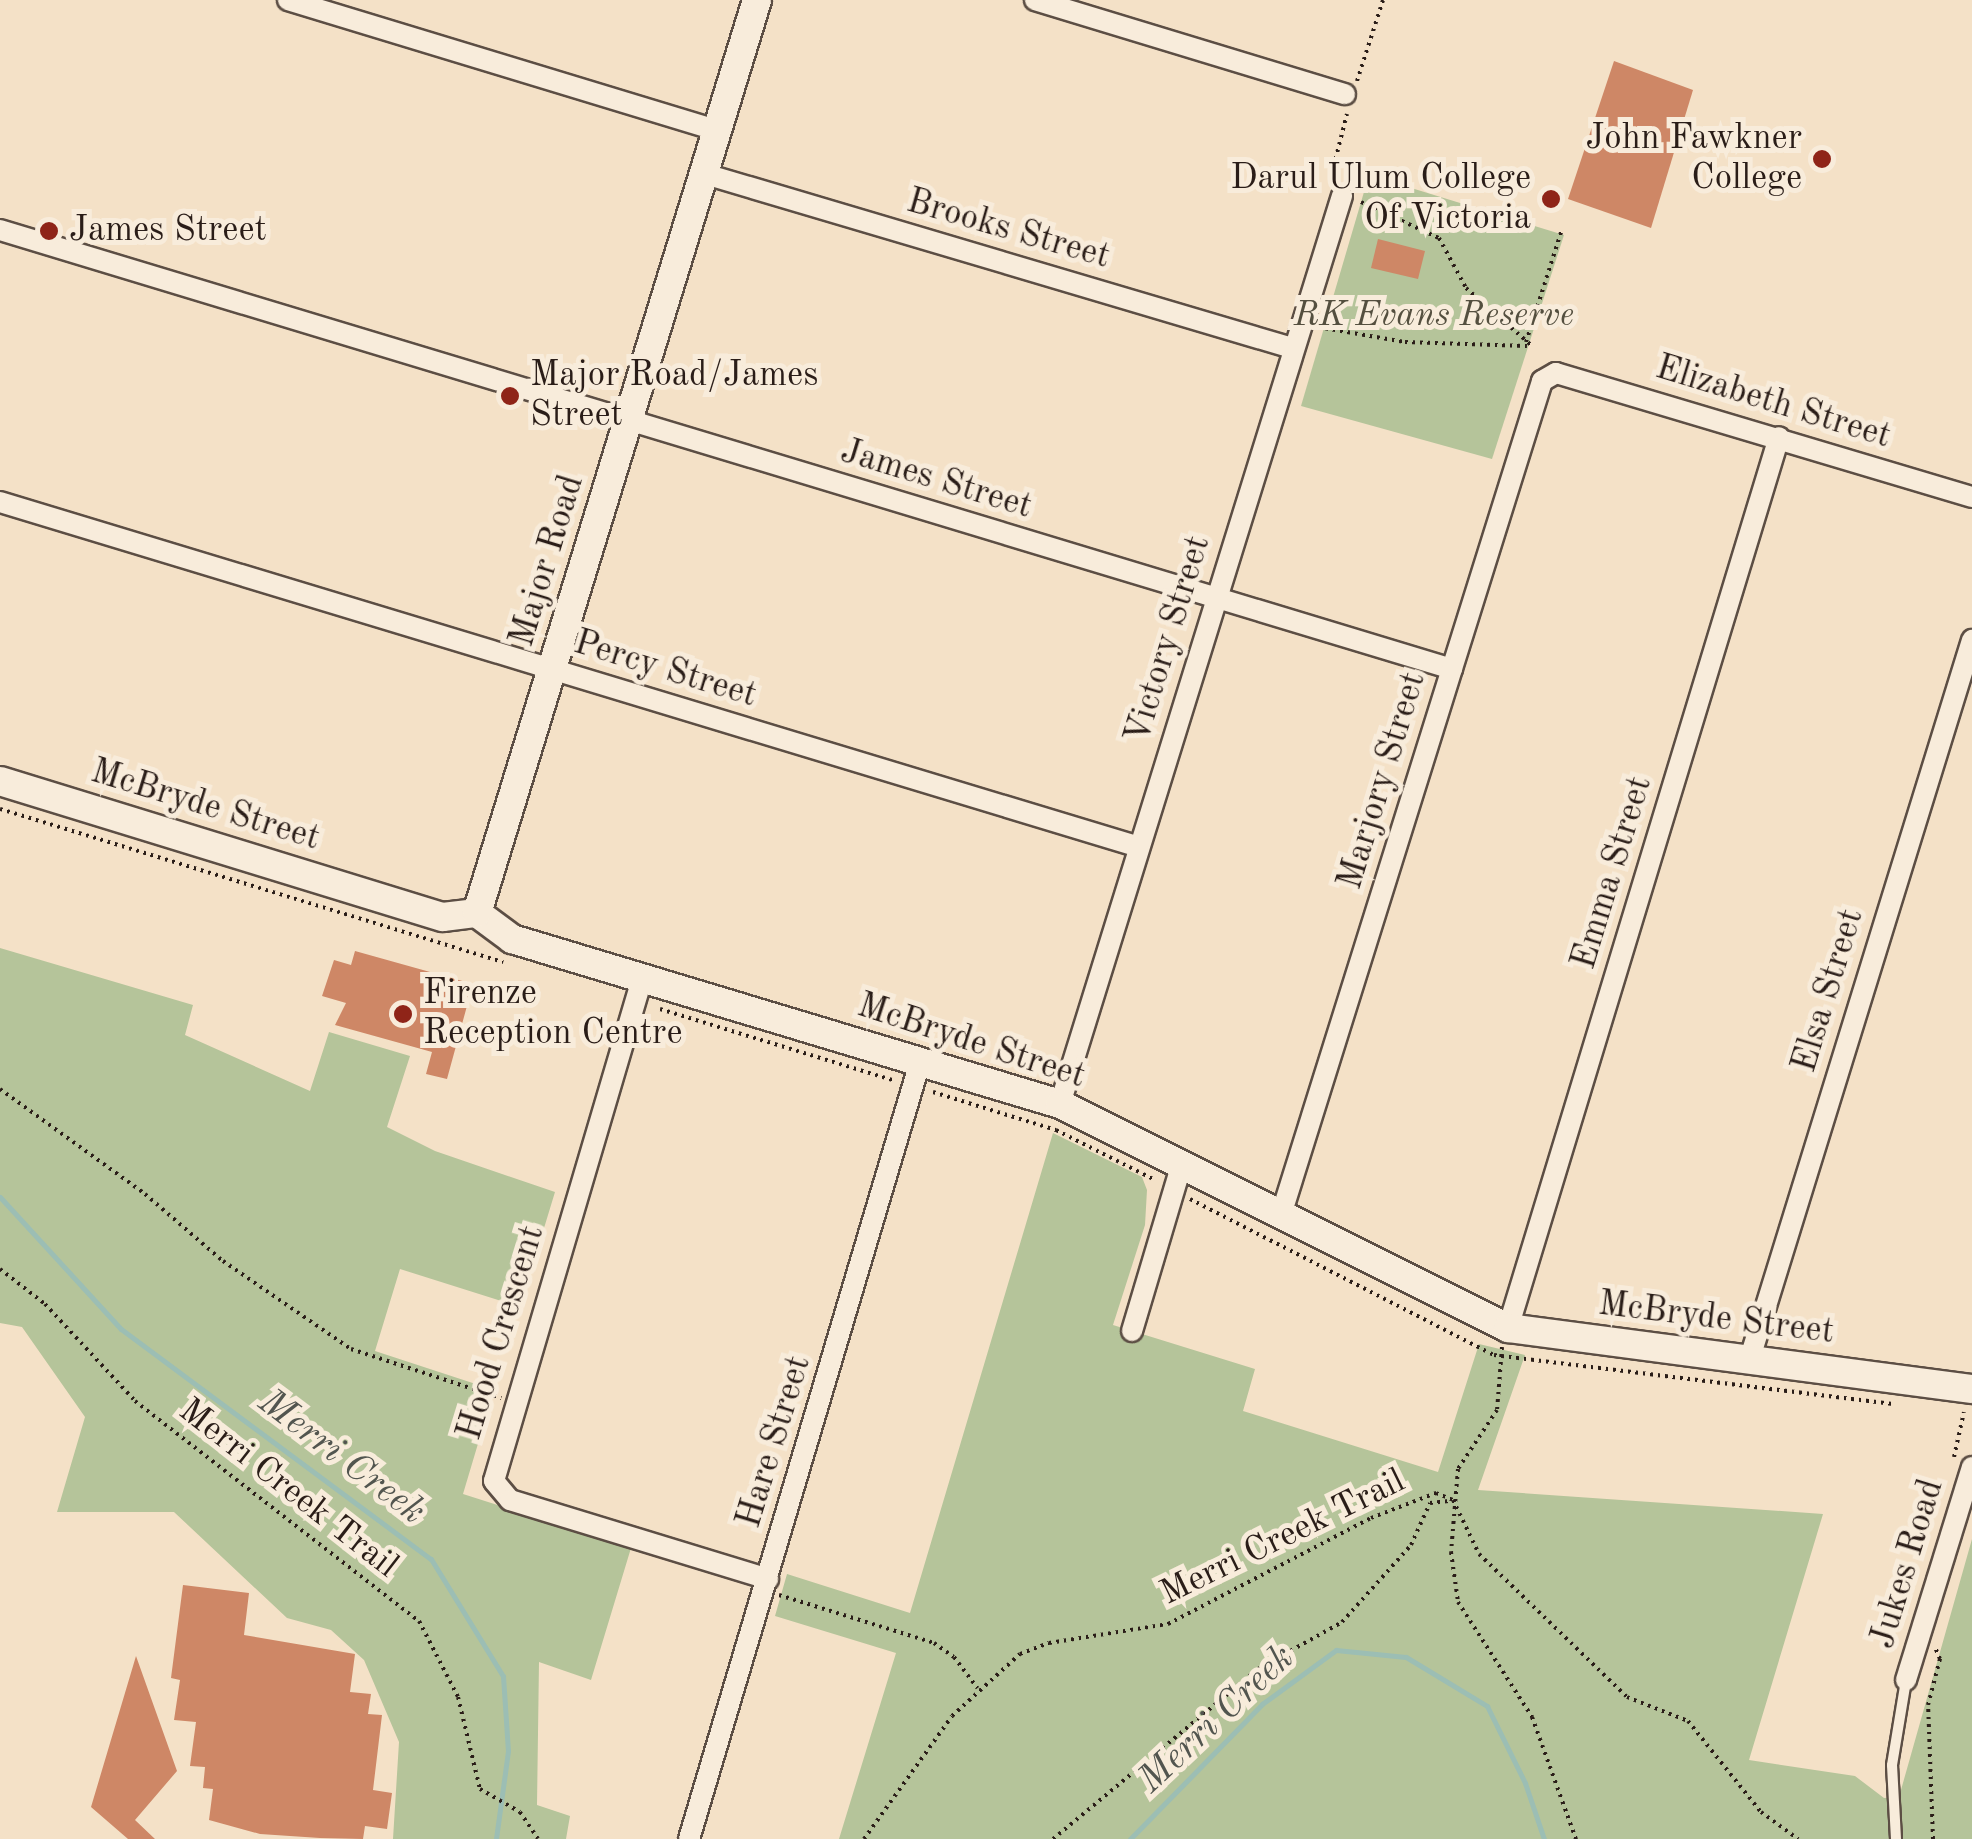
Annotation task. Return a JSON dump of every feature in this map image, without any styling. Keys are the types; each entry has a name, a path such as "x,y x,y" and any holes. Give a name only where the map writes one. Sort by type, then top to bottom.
{"street":[{"path":"288,0 716,130"},
{"name":"Major Road","path":"477,913 555,671 757,0"},
{"path":"1035,0 1345,94"},
{"name":"Brooks Street","path":"705,174 1292,348"},
{"name":"Victory Street","path":"1060,1104 1342,196"},
{"name":"James Street","path":"0,230 1452,669"},
{"name":"Elizabeth Street","path":"1556,373 1972,497"},
{"name":"Marjory Street","path":"1281,1216 1534,395 1556,373"},
{"name":"Emma Street","path":"1508,1328 1779,438"},
{"name":"Percy Street","path":"0,502 1138,847"},
{"name":"Elsa Street","path":"1748,1361 1972,640"},
{"name":"McBryde Street","path":"0,780 443,917 477,913 512,939 639,990 917,1074 1060,1104 1177,1178 1281,1216 1508,1328 1972,1389"},
{"name":"Hood Crescent","path":"639,990 493,1472 502,1496 766,1585"},
{"name":"Hare Street","path":"689,1839 917,1074"},
{"path":"1132,1331 1177,1178"},
{"name":"Jukes Road","path":"1906,1680 1962,1467"}],"lane":[{"path":"1896,1839 1892,1765 1906,1680"}],"path":[{"path":"1300,322 1406,342 1532,346 1466,288 1438,238 1342,196"},
{"path":"1526,342 1562,229"},
{"path":"0,809 507,963"},
{"path":"639,990 917,1074 1177,1178 1501,1356 1910,1406"},
{"path":"0,1089 145,1194 224,1261 351,1349 420,1376 514,1401"},
{"name":"Merri Creek Trail","path":"0,1268 45,1304 135,1401 419,1621 438,1646 458,1698 480,1789 520,1812 530,1824"},
{"name":"Merri Creek Trail","path":"1508,1328 1501,1356 1497,1410 1458,1469 1453,1500 1458,1602 1532,1717 1576,1839"},
{"path":"1948,1410 1968,1412 1962,1467"},
{"name":"Merri Creek Trail","path":"864,1839 978,1688 1020,1654 1049,1643 1168,1624 1414,1496 1436,1493 1453,1500 1479,1554 1627,1697 1688,1721 1761,1812 1798,1839"},
{"name":"Merri Creek Trail","path":"1053,1839 1258,1669 1342,1622 1411,1545 1430,1502 1453,1500"},
{"path":"766,1585 934,1643 954,1657 978,1688"},
{"path":"1922,1628 1940,1660 1928,1705 1933,1839"},
{"path":"530,1824 530,1839"},
{"path":"530,1824 538,1839"}],"green space":[{"name":"RK Evans Reserve","path":"1369,175 1564,235 1492,459 1301,406"},
{"path":"0,948 193,1005 185,1035 310,1091 329,1032 410,1056 387,1127 435,1151 555,1192 520,1307 400,1269 375,1351 494,1390 463,1494 631,1548 591,1680 539,1662 537,1805 570,1816 566,1839 393,1839 399,1742 364,1660 331,1630 287,1618 174,1512 57,1512 85,1417 22,1327 0,1323"},
{"path":"1053,1133 1142,1177 1147,1190 1145,1225 1113,1325 1255,1369 1243,1411 1438,1472 1479,1344 1525,1355 1478,1490 1823,1514 1749,1760 1855,1776 1884,1798 1899,1797 1972,1539 1972,1839 839,1839 896,1653 775,1616 787,1574 910,1613"}],"building":[{"path":"1614,61 1693,90 1651,228 1568,199"},
{"path":"1378,239 1425,251 1418,279 1371,268"},
{"name":"Firenze Reception Centre","path":"355,951 473,984 447,1079 426,1074 432,1052 335,1025 346,1003 322,996 334,960 351,965"},
{"path":"183,1585 249,1593 244,1635 355,1654 350,1692 371,1694 368,1714 382,1715 373,1790 392,1793 387,1829 365,1826 363,1839 320,1838 260,1834 209,1820 213,1789 203,1788 205,1767 190,1766 196,1722 174,1720 180,1680 171,1678"},
{"path":"136,1656 177,1771 135,1820 155,1839 128,1839 91,1807"}],"waterway":[{"name":"Merri Creek","path":"0,1197 121,1329 431,1559 503,1676 508,1751 496,1839"},
{"name":"Merri Creek","path":"1130,1839 1262,1704 1336,1650 1406,1657 1487,1706 1525,1783 1544,1839"}],"place":[{"name":"John Fawkner College","path":"1822,159"},
{"name":"Darul Ulum College Of Victoria","path":"1551,199"},
{"name":"James Street","path":"49,231"},
{"name":"Major Road/James Street","path":"510,396"},
{"name":"Firenze Reception Centre","path":"403,1014"}]}
